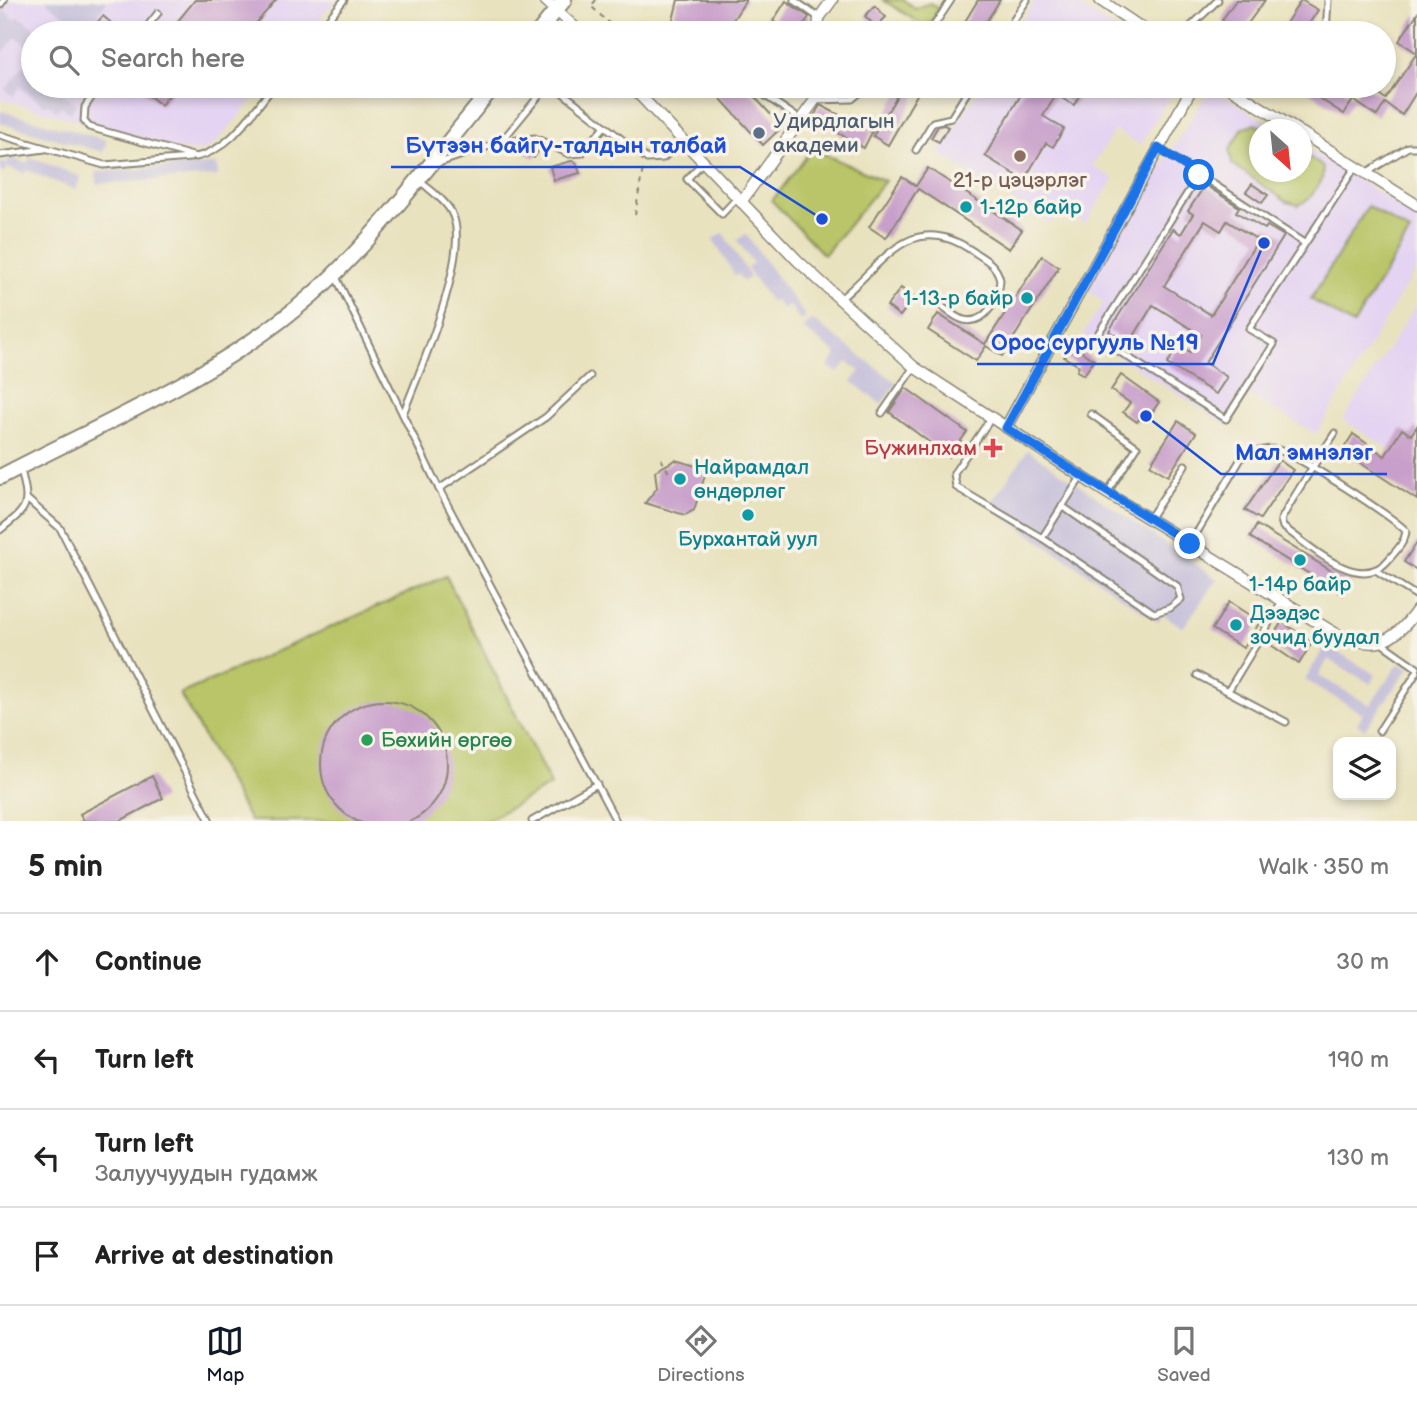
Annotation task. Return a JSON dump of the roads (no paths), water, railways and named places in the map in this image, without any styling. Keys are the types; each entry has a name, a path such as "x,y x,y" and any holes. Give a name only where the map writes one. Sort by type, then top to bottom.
{"main road":[{"path":"545,21 555,3"},
{"path":"0,477 229,355 283,318 334,274 484,98"}],"street":[{"path":"819,21 832,0"},
{"path":"1100,0 1131,21"},
{"path":"555,3 570,21"},
{"path":"642,98 839,300 914,367 1006,428 1107,494 1351,641 1377,644 1406,625 1417,610"},
{"path":"1006,428 1186,98"},
{"path":"1246,98 1280,119"},
{"path":"739,200 815,100"},
{"path":"1312,139 1417,205"}],"lane":[{"path":"0,5 4,0"},
{"path":"327,21 344,0"},
{"path":"794,0 819,18"},
{"path":"936,21 951,0"},
{"path":"1013,21 1027,0"},
{"path":"1196,21 1218,0"},
{"path":"1327,21 1328,0"},
{"path":"152,21 158,13"},
{"path":"91,98 85,107 84,121 89,127 197,157"},
{"path":"0,135 104,165 197,157 211,154 227,143 264,98"},
{"path":"501,142 537,98"},
{"path":"569,98 647,159 663,158 683,141"},
{"path":"769,98 801,120"},
{"path":"815,100 853,98"},
{"path":"916,150 933,122 951,118 964,98"},
{"path":"402,414 442,307 455,254 456,227 453,215 422,173 501,142 535,138 569,154 582,153 605,126"},
{"path":"1366,173 1408,147 1417,147"},
{"path":"1158,148 1304,243"},
{"path":"0,155 48,149"},
{"path":"704,162 687,179 722,214 739,200"},
{"path":"1199,175 1096,337 1226,419 1274,344 1249,329 1356,166"},
{"path":"839,300 900,245 933,234 952,238 991,263 1000,280 991,307 978,319 963,320 940,305"},
{"path":"334,274 439,489 616,821"},
{"path":"882,413 914,367"},
{"path":"439,489 546,418 590,376"},
{"path":"1091,414 1137,447 1107,494"},
{"path":"991,418 954,473 957,487 1042,538 1154,613 1170,608 1181,599 1177,586 1062,506"},
{"path":"1190,544 1242,457 1265,449 1278,450 1312,469 1406,531 1406,538 1384,566 1377,571 1360,574 1347,569 1283,527 1281,520 1312,469 1335,433"},
{"path":"1149,519 1185,465"},
{"path":"0,530 24,511 28,500 20,467"},
{"path":"1042,538 1081,477"},
{"path":"28,500 60,528 210,821"},
{"path":"1377,571 1417,596"},
{"path":"1228,691 1283,600"},
{"path":"1377,644 1417,670 1379,731"},
{"path":"1197,675 1286,722"},
{"path":"532,821 597,784"}],"place":[{"name":"Удирдлагын академи","path":"759,133"},
{"name":"21-р цэцэрлэг","path":"1020,156"},
{"name":"1-12р байр","path":"966,207"},
{"name":"Бүтээн байгү-талдын талбай","path":"822,219"},
{"name":"Орос сургууль №19","path":"1264,243"},
{"name":"1-13-р байр","path":"1027,298"},
{"name":"Мал эмнэлэг","path":"1146,416"},
{"name":"Бүжинлхам","path":"993,448"},
{"name":"Найрамдал өндөрлөг","path":"680,479"},
{"name":"Бурхантай уул","path":"748,515"},
{"name":"1-14р байр","path":"1300,560"},
{"name":"Дээдэс зочид буудал","path":"1236,625"},
{"name":"Бөхийн өргөө","path":"367,740"}]}
